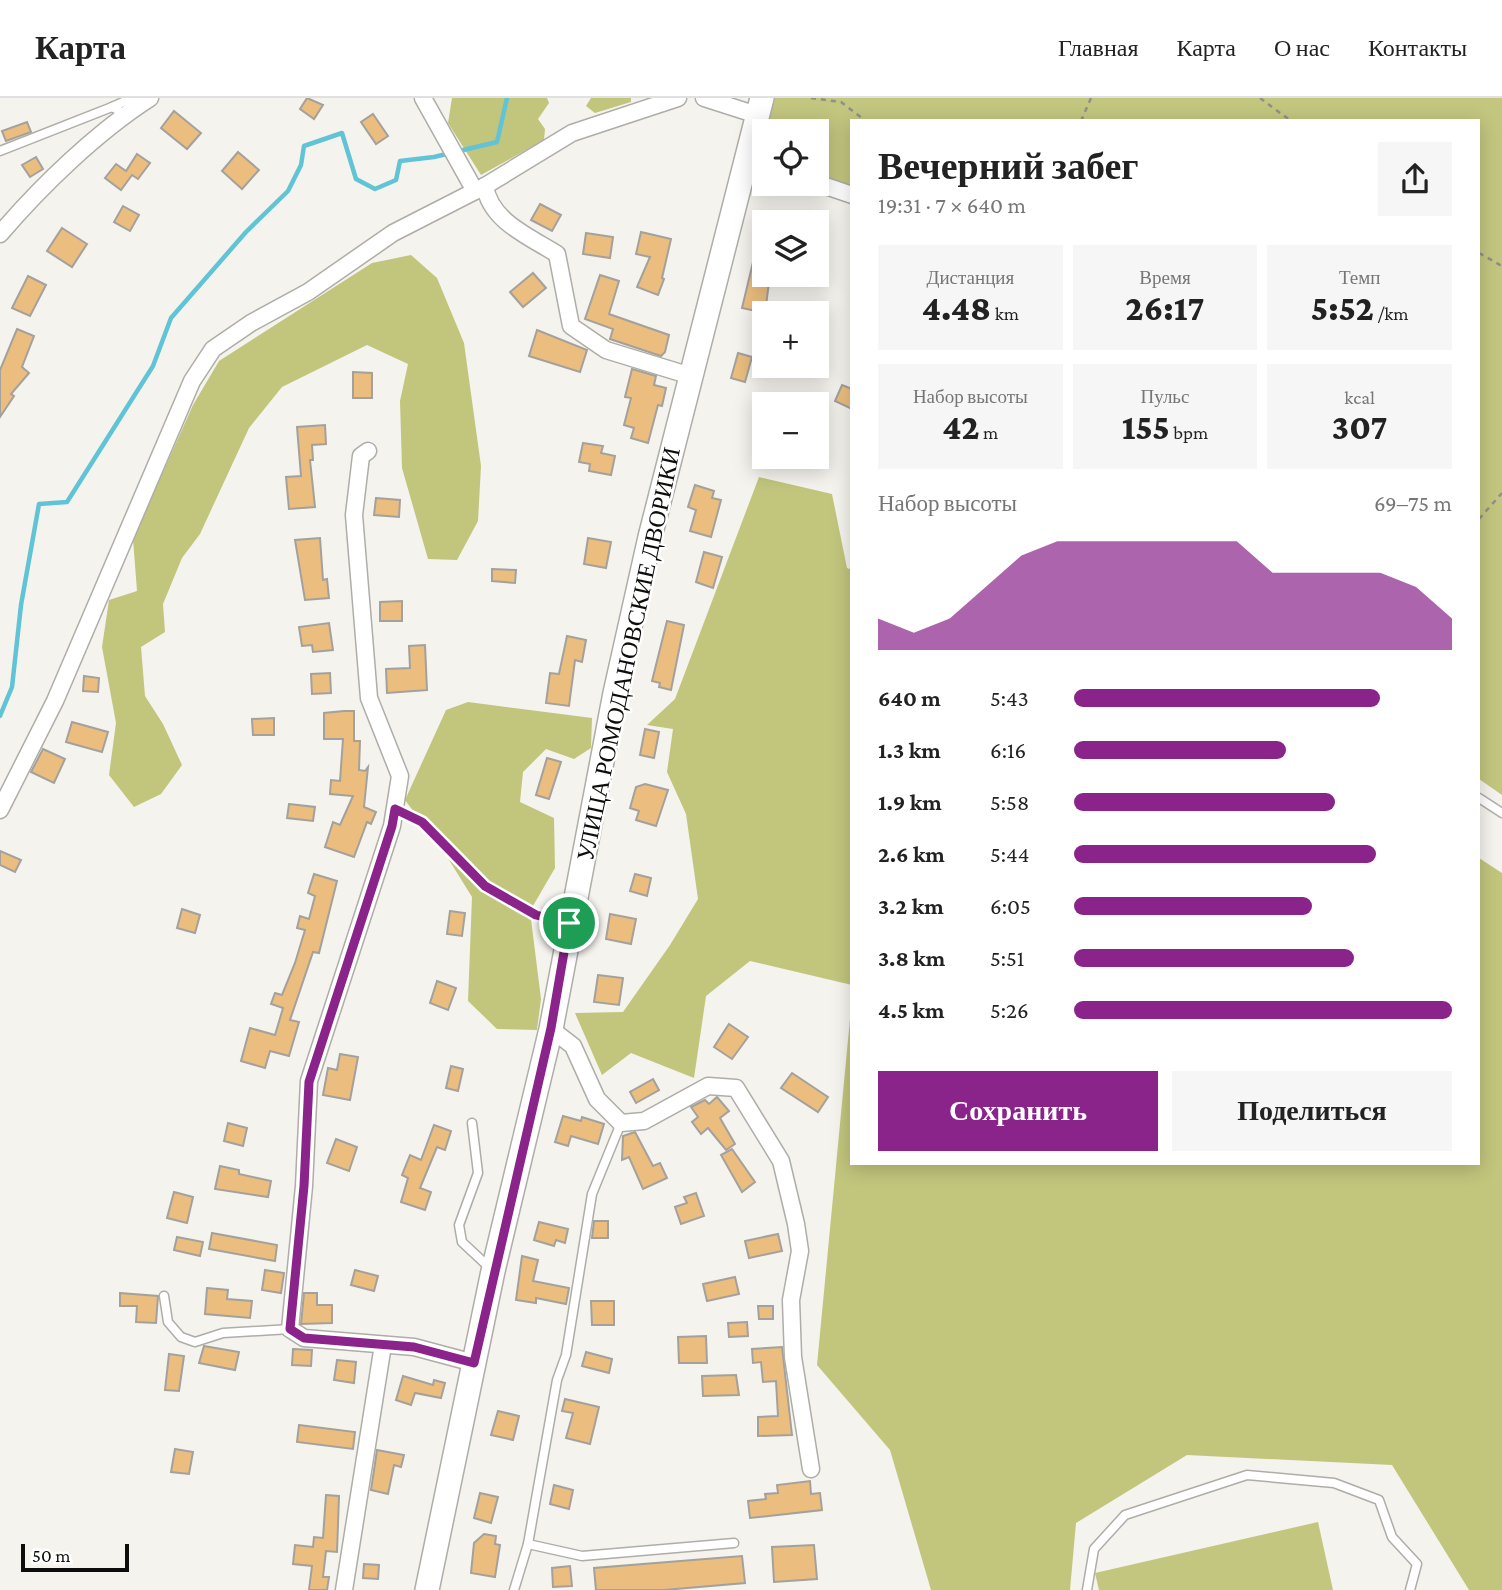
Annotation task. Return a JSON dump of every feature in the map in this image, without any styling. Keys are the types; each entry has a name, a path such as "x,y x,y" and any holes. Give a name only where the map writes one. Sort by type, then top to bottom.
{"street":[{"path":"0,234 119,111 150,98"},
{"path":"423,98 494,211 514,228 557,254 571,326 606,350 691,376"},
{"path":"0,810 55,701 192,381 213,349 251,323 308,292 393,233 480,188 572,133 678,98"},
{"path":"704,98 759,106"},
{"name":"УЛИЦА РОМОДАНОВСКИЕ ДВОРИКИ","path":"427,1590 494,1271 551,1028 569,923 650,537 691,376 752,174"},
{"path":"829,187 850,194"},
{"path":"368,451 361,456 354,515 369,698 400,776 392,826 309,1082 304,1186 290,1329 304,1338 414,1347 474,1363"},
{"path":"551,1028 573,1046 597,1100 621,1123 644,1121 708,1086 736,1088 782,1161 800,1251 791,1300 793,1357 811,1469"},
{"path":"344,1590 383,1345"}],"lane":[{"path":"0,151 119,111 132,98"},
{"path":"1480,799 1502,813"},
{"path":"395,809 422,822 485,886 536,915 569,923"},
{"path":"472,1123 478,1173 459,1225 462,1242 494,1271"},
{"path":"514,1590 528,1544 557,1380 566,1355 592,1194 621,1123"},
{"path":"164,1296 168,1322 181,1337 195,1342 223,1334 290,1329"},
{"path":"1087,1590 1094,1549 1125,1515 1247,1475 1334,1483 1379,1500 1392,1537 1417,1564 1410,1590"},
{"path":"528,1544 582,1556 734,1543"}],"path":[{"path":"811,98 841,102 863,119"},
{"path":"1082,119 1091,98"},
{"path":"1260,98 1288,119"},
{"path":"1480,254 1502,266"},
{"path":"1480,518 1502,493"}],"green space":[{"path":"452,98 547,98 549,103 538,119 545,129 544,140 481,175 448,123"},
{"path":"591,98 631,98 631,102 595,113 586,106"},
{"path":"772,98 1502,98 1502,795 1480,780 1480,119 850,119 850,188 829,182 829,119 768,119"},
{"path":"411,255 437,278 464,343 481,466 478,521 457,560 428,559 402,468 400,401 408,364 367,345 282,387 249,428 200,534 182,558 163,604 165,632 141,647 145,696 163,724 182,765 161,794 134,807 109,775 116,723 102,647 109,600 137,591 133,539 193,405 219,361 372,263"},
{"path":"759,477 832,494 847,568 850,569 850,985 750,961 706,996 694,1078 631,1053 602,1075 575,1013 623,1012 670,945 698,899 686,814 667,772 673,729 647,725 675,699"},
{"path":"468,702 592,718 591,748 574,759 546,749 523,772 520,802 554,818 555,868 530,911 541,999 537,1030 497,1029 468,1001 472,897 446,855 405,800 446,710"},
{"path":"1480,859 1502,873 1502,1590 1469,1590 1392,1465 1187,1455 1076,1523 1070,1590 931,1590 890,1450 817,1365 850,1019 850,1165 1480,1165"},
{"path":"1318,1522 1333,1590 1099,1590 1095,1573"}],"building":[{"path":"307,98 323,105 314,119 300,109"},
{"path":"174,111 201,133 187,149 161,128"},
{"path":"373,114 388,136 376,144 361,122"},
{"path":"27,122 31,132 6,141 2,131"},
{"path":"238,152 259,170 242,189 222,171"},
{"path":"137,154 150,163 138,179 132,175 121,190 105,178 116,164 126,171"},
{"path":"36,157 43,169 30,177 22,165"},
{"path":"540,204 561,215 552,231 531,220"},
{"path":"123,206 139,215 130,231 114,222"},
{"path":"62,228 87,244 72,267 47,251"},
{"path":"641,232 671,239 662,278 664,279 658,295 637,287 650,257 636,254"},
{"path":"586,233 613,237 610,258 583,254"},
{"path":"752,266 752,287 768,287 767,301 752,301 752,310 742,308"},
{"path":"533,273 546,288 523,307 510,292"},
{"path":"600,275 619,281 609,314 669,335 665,352 661,356 610,339 613,329 585,319"},
{"path":"28,276 46,285 30,316 12,308"},
{"path":"17,329 34,336 22,367 29,373 11,394 14,396 0,417 0,370"},
{"path":"537,330 587,350 580,372 529,356"},
{"path":"738,353 752,357 745,382 731,378"},
{"path":"632,369 656,376 654,385 666,388 662,406 658,405 648,443 631,438 634,428 624,425 631,398 625,397"},
{"path":"353,372 372,373 372,398 353,398"},
{"path":"842,385 850,388 850,408 835,401"},
{"path":"325,425 326,444 312,445 313,460 310,460 315,507 289,509 286,477 301,476 297,427"},
{"path":"583,443 603,446 601,453 615,456 611,475 589,471 590,464 579,462"},
{"path":"695,485 714,491 712,498 721,500 711,537 690,531 696,510 688,507"},
{"path":"376,498 400,500 399,517 374,515"},
{"path":"320,538 323,580 327,579 329,598 305,600 295,540"},
{"path":"588,538 611,542 606,568 584,564"},
{"path":"704,552 722,557 713,588 696,582"},
{"path":"492,569 516,570 515,583 492,581"},
{"path":"402,601 402,621 380,621 380,602"},
{"path":"667,621 684,625 671,690 659,687 660,683 652,681"},
{"path":"329,623 333,650 313,652 312,645 302,646 299,627"},
{"path":"567,636 586,640 582,662 575,660 569,706 546,703 550,673 559,674"},
{"path":"425,645 427,690 387,693 386,669 410,668 409,646"},
{"path":"330,673 331,693 312,694 311,674"},
{"path":"84,676 99,678 98,692 83,691"},
{"path":"354,711 354,741 360,741 359,770 365,771 368,767 364,807 376,812 371,824 367,822 354,857 325,847 333,822 340,825 353,796 330,794 331,780 340,781 343,739 324,739 324,713"},
{"path":"274,718 274,735 253,735 252,719"},
{"path":"72,722 108,732 102,752 66,742"},
{"path":"645,729 659,732 654,758 640,755"},
{"path":"43,749 65,759 54,783 31,772"},
{"path":"547,758 561,762 549,799 536,795"},
{"path":"645,784 668,790 656,826 636,820 639,811 630,808 636,787"},
{"path":"289,804 315,807 313,821 287,818"},
{"path":"0,851 21,860 15,872 0,865"},
{"path":"314,874 337,881 319,953 313,952 290,1020 299,1022 289,1056 270,1051 265,1068 241,1061 250,1028 275,1035 283,1008 271,1004 275,993 282,995 295,963 305,930 297,928 300,916 309,919 315,896 308,893"},
{"path":"635,874 651,878 647,896 630,891"},
{"path":"182,909 200,915 195,933 177,928"},
{"path":"450,911 465,913 462,936 447,934"},
{"path":"610,914 636,919 631,944 606,939"},
{"path":"598,975 623,978 619,1005 594,1002"},
{"path":"437,981 456,988 448,1010 430,1003"},
{"path":"729,1024 748,1037 732,1059 714,1047"},
{"path":"340,1054 358,1057 350,1100 323,1095 328,1068 337,1070"},
{"path":"451,1066 463,1069 458,1091 446,1088"},
{"path":"792,1073 828,1097 818,1112 781,1088"},
{"path":"653,1079 659,1090 636,1103 630,1092"},
{"path":"717,1097 729,1111 720,1118 735,1144 726,1150 708,1128 701,1134 692,1122 698,1117 691,1107 705,1100 709,1104"},
{"path":"563,1116 581,1121 582,1117 604,1124 598,1144 571,1136 568,1146 555,1142"},
{"path":"228,1123 247,1128 243,1146 224,1141"},
{"path":"434,1125 451,1131 445,1150 437,1147 420,1188 431,1192 425,1210 401,1202 408,1178 402,1175 410,1155 421,1160"},
{"path":"635,1132 653,1166 660,1163 667,1178 643,1189 629,1157 622,1160 623,1136"},
{"path":"336,1139 357,1147 349,1171 327,1163"},
{"path":"732,1149 755,1182 742,1192 721,1155"},
{"path":"220,1166 239,1170 239,1174 271,1181 268,1197 215,1189"},
{"path":"174,1192 193,1197 187,1223 167,1218"},
{"path":"696,1193 704,1216 681,1224 675,1207 687,1203 684,1197"},
{"path":"594,1221 608,1221 608,1238 592,1238"},
{"path":"539,1222 568,1229 565,1243 556,1240 554,1246 534,1240"},
{"path":"212,1233 277,1245 275,1261 209,1249"},
{"path":"778,1234 782,1251 749,1258 745,1241"},
{"path":"177,1237 203,1242 200,1256 174,1250"},
{"path":"522,1256 538,1260 533,1281 569,1288 566,1304 536,1298 536,1303 516,1300"},
{"path":"265,1270 284,1273 281,1293 262,1290"},
{"path":"355,1270 378,1276 374,1291 351,1285"},
{"path":"735,1277 739,1294 707,1301 703,1284"},
{"path":"207,1288 228,1290 227,1299 252,1301 250,1318 205,1314"},
{"path":"120,1293 158,1296 156,1323 136,1322 137,1306 120,1306"},
{"path":"304,1293 317,1293 317,1305 332,1305 332,1323 301,1324"},
{"path":"591,1301 614,1301 614,1325 592,1325"},
{"path":"758,1306 773,1306 773,1319 759,1319"},
{"path":"747,1322 748,1336 729,1337 728,1323"},
{"path":"706,1336 707,1363 679,1363 678,1337"},
{"path":"204,1346 239,1352 235,1370 199,1363"},
{"path":"782,1347 792,1435 758,1436 758,1417 778,1416 776,1381 763,1382 761,1362 753,1363 752,1349"},
{"path":"293,1349 312,1350 311,1366 292,1365"},
{"path":"586,1352 612,1359 609,1373 582,1366"},
{"path":"169,1354 184,1356 179,1391 165,1390"},
{"path":"337,1360 356,1362 354,1383 334,1380"},
{"path":"736,1375 739,1395 703,1396 702,1376"},
{"path":"403,1376 433,1385 434,1380 445,1383 441,1398 415,1393 411,1405 396,1400"},
{"path":"565,1399 599,1407 590,1444 566,1438 573,1413 562,1411"},
{"path":"498,1411 519,1416 513,1440 491,1435"},
{"path":"299,1425 355,1432 353,1449 297,1442"},
{"path":"175,1449 193,1452 189,1474 171,1472"},
{"path":"377,1450 404,1455 401,1467 394,1465 388,1494 371,1490"},
{"path":"810,1481 811,1494 820,1493 822,1510 750,1518 748,1501 766,1499 765,1494 778,1493 777,1485"},
{"path":"554,1485 573,1490 569,1509 550,1504"},
{"path":"480,1493 498,1497 491,1523 474,1518"},
{"path":"326,1495 339,1496 337,1552 326,1551 323,1577 329,1577 327,1590 309,1590 312,1566 293,1564 295,1545 313,1547 314,1537 323,1538"},
{"path":"484,1534 496,1536 495,1544 500,1545 495,1577 471,1573 474,1543"},
{"path":"814,1545 817,1579 774,1582 772,1547"},
{"path":"742,1556 745,1583 664,1590 596,1590 594,1568"},
{"path":"364,1564 379,1565 378,1579 363,1578"},
{"path":"570,1566 572,1586 553,1587 552,1568"}],"waterway":[{"path":"0,716 12,687 21,605 39,504 67,502 153,366 171,318 246,232 288,191 301,165 304,146 342,133 356,179 375,189 396,180 400,161 434,157 497,142 507,98"}],"route":[{"path":"395,809 422,822 485,886 536,915 569,923 551,1028 474,1363 414,1347 304,1338 290,1329 304,1186 309,1082 392,826 395,809"}]}
